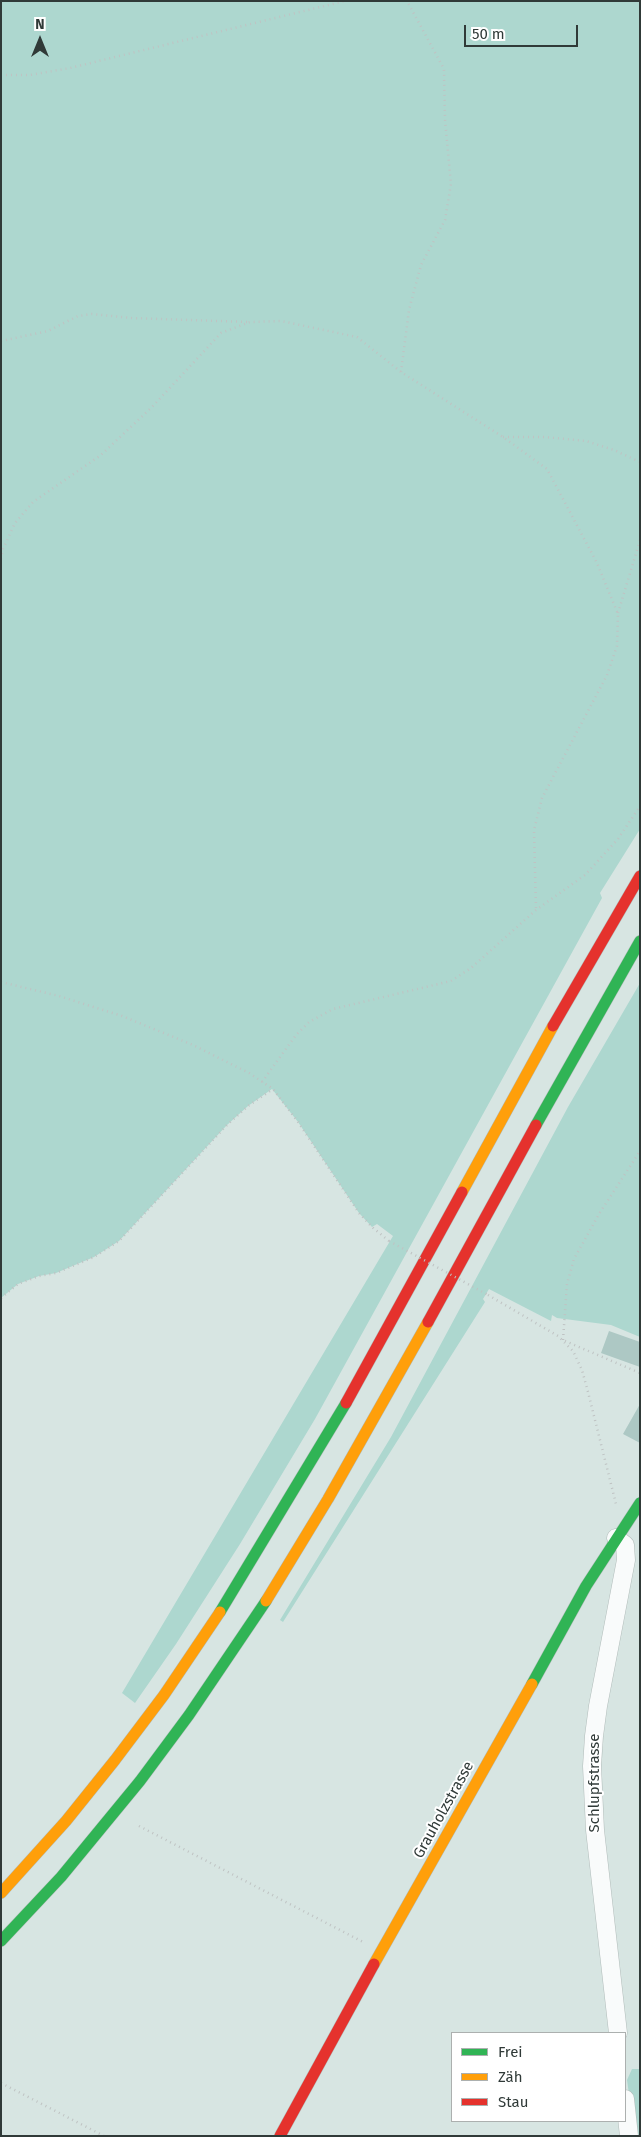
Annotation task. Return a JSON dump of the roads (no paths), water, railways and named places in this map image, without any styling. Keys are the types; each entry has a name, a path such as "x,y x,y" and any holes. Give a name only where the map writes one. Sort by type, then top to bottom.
{"main road":[{"path":"1,1892 66,1821 115,1760 164,1695 232,1594 300,1483 360,1379 548,1035 640,876"},
{"path":"1,1940 60,1877 140,1781 204,1695 259,1612 357,1450 564,1074 640,941"},
{"name":"Grauholzstrasse","path":"280,2136 582,1592 640,1503"}],"street":[{"name":"Schlupfstrasse","path":"616,1538 624,1545 626,1560 598,1706 592,1766 595,1830 618,2032"},
{"path":"626,2108 629,2136"}]}
